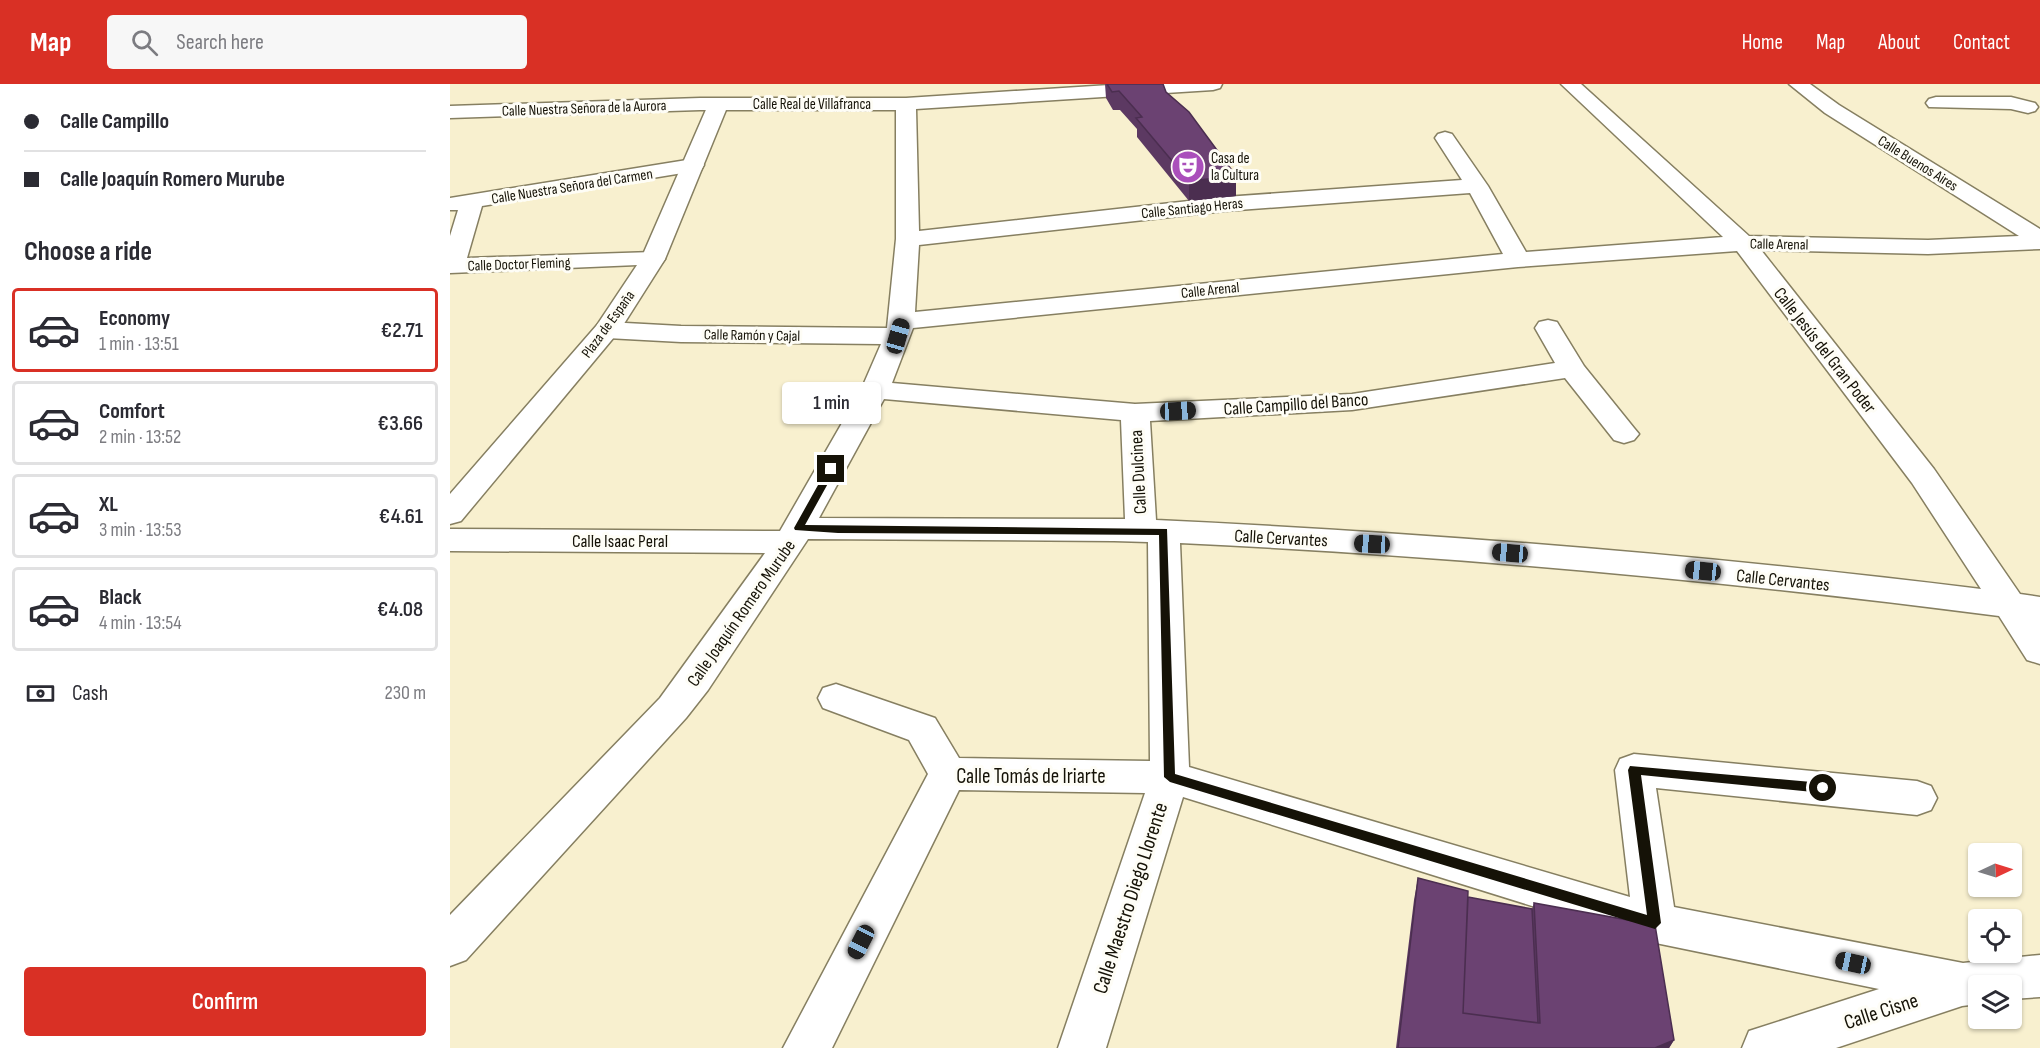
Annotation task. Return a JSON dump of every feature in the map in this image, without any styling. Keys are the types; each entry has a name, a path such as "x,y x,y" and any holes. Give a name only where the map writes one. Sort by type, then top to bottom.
{"street":[{"path":"693,84 709,104"},
{"name":"Calle Real de Villafranca","path":"709,104 1213,84"},
{"name":"Calle Jesús del Gran Poder","path":"1570,84 1743,243 2026,608 2040,651"},
{"name":"Calle Buenos Aires","path":"1798,84 2040,241"},
{"name":"Calle Joaquín Romero Murube","path":"450,946 673,708 709,661 795,535 875,390 900,329 920,97"},
{"path":"1936,102 2011,103 2036,109"},
{"name":"Calle Nuestra Señora de la Aurora","path":"450,112 709,104"},
{"name":"Plaza de España","path":"450,514 607,330 653,259 693,165 709,104"},
{"path":"1445,138 1477,186 1518,260"},
{"name":"Calle Nuestra Señora del Carmen","path":"461,202 693,165"},
{"name":"Calle Santiago Heras","path":"908,240 1225,204 1477,186"},
{"name":"Calle Doctor Fleming","path":"461,202 451,267 653,259"},
{"name":"Calle Arenal","path":"900,329 1518,260 1743,243 1928,247 2040,241"},
{"path":"1548,328 1572,369 1624,434"},
{"name":"Calle Ramón y Cajal","path":"607,330 681,334 900,329"},
{"name":"Calle Campillo del Banco","path":"875,390 1135,413 1352,402 1572,369"},
{"name":"Calle Dulcinea","path":"1135,413 1153,531"},
{"name":"Calle Cervantes","path":"795,535 838,530 1153,531 1488,551 1703,571 2026,608"},
{"name":"Calle Maestro Diego Llorente","path":"1082,1048 1170,777 1153,531"},
{"name":"Calle Isaac Peral","path":"450,540 795,535"},
{"path":"836,698 922,729 948,774"},
{"path":"1655,923 1634,770 1917,798"},
{"name":"Calle Tomás de Iriarte","path":"807,1048 948,774 1170,777 1655,923 1963,985"},
{"path":"1963,985 2007,978 2040,976"},
{"name":"Calle Cisne","path":"1766,1048 1963,985"}],"building":[{"path":"1107,84 1163,84 1166,92 1189,112 1236,176 1189,181 1136,118 1142,117 1119,91 1112,92"},
{"path":"1418,878 1468,891 1463,1013 1540,1023 1534,903 1655,925 1674,1040 1655,1048 1398,1048"},
{"path":"1468,897 1532,909 1538,1023 1463,1013"}],"place":[{"name":"Casa de la Cultura","path":"1188,167"}],"route":[{"path":"831,469 799,528 1164,532 1170,777 1618,914 1655,923 1634,770 1823,788"}]}
